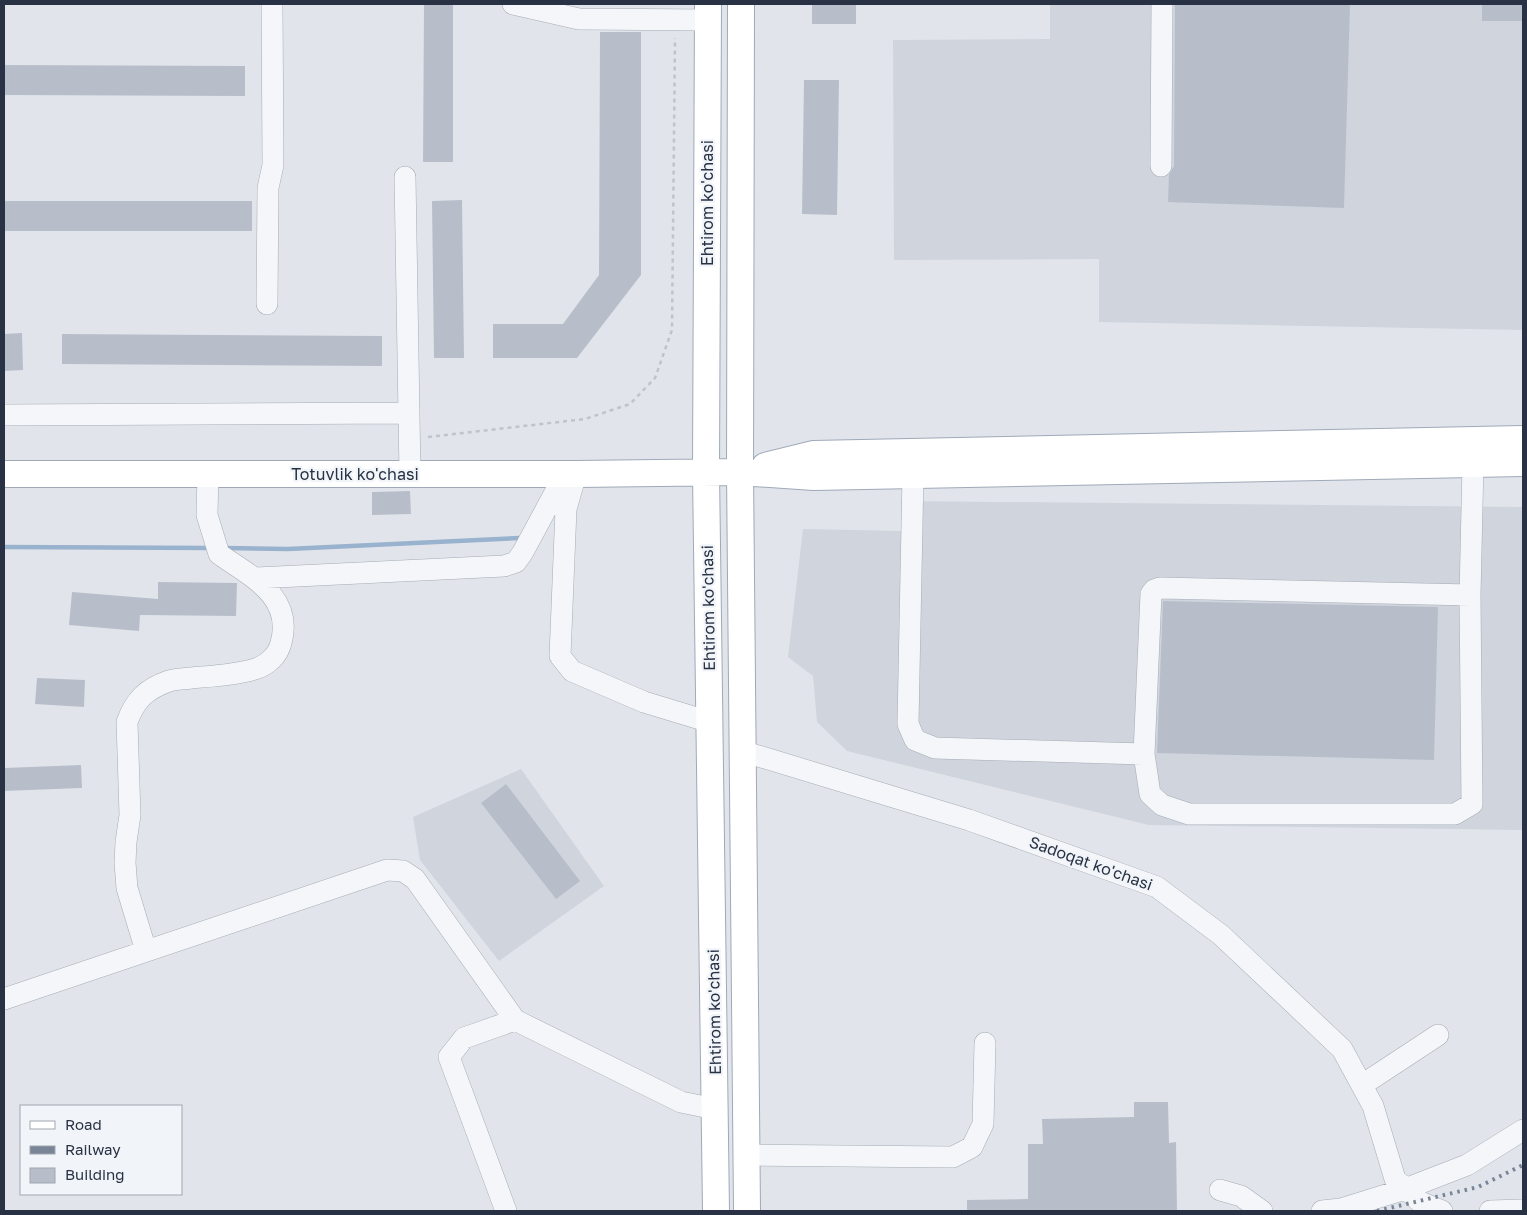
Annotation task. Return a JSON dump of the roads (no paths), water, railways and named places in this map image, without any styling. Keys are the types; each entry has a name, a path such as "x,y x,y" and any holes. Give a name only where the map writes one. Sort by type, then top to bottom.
{"main road":[{"name":"Ehtirom ko'chasi","path":"741,4 740,472 747,1211"},
{"name":"Ehtirom ko'chasi","path":"708,12 706,472 716,1211"},
{"path":"740,472 813,454 1523,439"},
{"path":"740,472 814,477 1523,463"},
{"name":"Totuvlik ko'chasi","path":"4,474 570,474 740,472"}],"street":[{"path":"267,304 268,188 273,166 272,4"},
{"path":"512,4 579,19 676,20 708,12"},
{"path":"1161,166 1162,4"},
{"path":"405,177 410,474"},
{"path":"4,415 408,413"},
{"path":"1470,596 1160,588 1154,590 1151,594 1144,754 1150,794 1162,805 1189,814 1455,814 1472,804 1470,596 1473,464"},
{"path":"146,951 127,888 125,864 130,815 128,722 132,708 146,693 169,681 231,674 257,668 272,659 280,648 284,633 282,613 274,596 256,578 217,548 207,515 208,474"},
{"path":"256,578 504,566 516,562 570,474"},
{"path":"570,474 566,509 560,656 572,671 590,679 644,702 710,722"},
{"path":"913,474 908,724 915,740 936,748 1144,754"},
{"name":"Sadoqat ko'chasi","path":"742,751 969,820 1157,887 1221,935 1342,1049 1373,1106 1395,1179 1420,1202 1442,1211"},
{"path":"4,999 387,870 403,871 415,879 515,1020 681,1102 715,1109"},
{"path":"506,1211 450,1057 464,1038 515,1020"},
{"path":"1362,1085 1438,1035"},
{"path":"746,1155 953,1157 972,1146 983,1124 985,1043"},
{"path":"1322,1211 1341,1209 1405,1189 1467,1166 1523,1130"},
{"path":"1220,1190 1241,1196 1262,1211"},
{"path":"1490,1211 1523,1210"}],"waterway":[{"path":"225,548 288,549 519,538"},
{"path":"4,547 210,548"}],"railway":[{"path":"1377,1211 1478,1187 1523,1165"}]}
